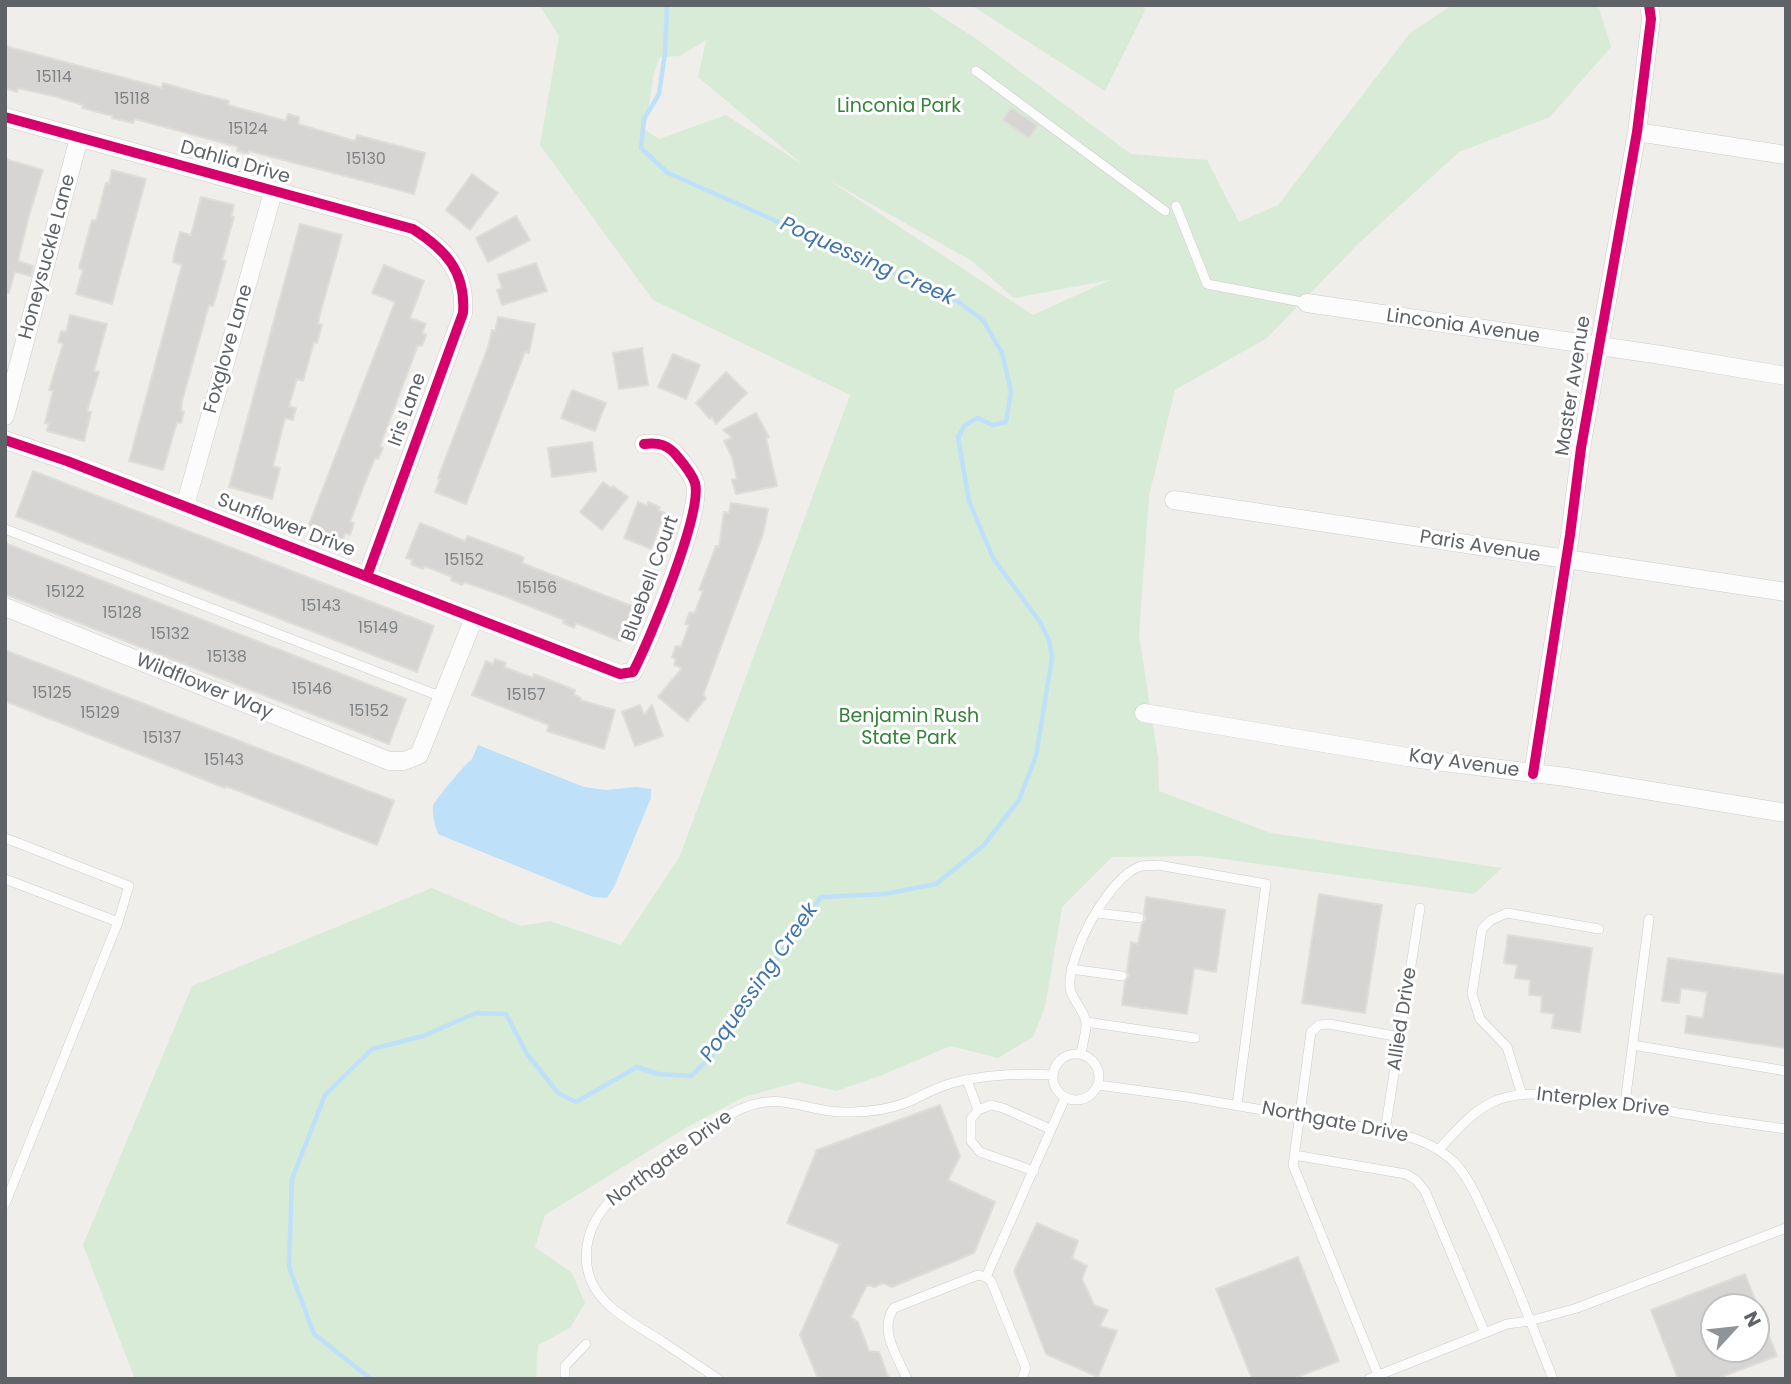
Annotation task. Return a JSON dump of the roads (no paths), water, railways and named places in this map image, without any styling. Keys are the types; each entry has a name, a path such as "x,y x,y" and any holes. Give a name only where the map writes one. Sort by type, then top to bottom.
{"street":[{"name":"Master Avenue","path":"1532,774 1581,448 1637,132 1651,19 1649,5"},
{"name":"Dahlia Drive","path":"5,117 413,229 434,242 447,257"},
{"path":"1637,132 1786,155"},
{"name":"Honeysuckle Lane","path":"5,416 79,138"},
{"name":"Foxglove Lane","path":"185,506 273,192"},
{"name":"Iris Lane","path":"367,576 463,313 464,291 447,257"},
{"name":"Linconia Avenue","path":"1307,303 1786,376"},
{"name":"Sunflower Drive","path":"5,440 185,506 620,674 633,672"},
{"name":"Bluebell Court","path":"633,672 643,653 682,549 696,502 695,482 670,447 654,443 644,444"},
{"name":"Paris Avenue","path":"1174,500 1786,592"},
{"name":"Wildflower Way","path":"5,607 389,761 404,761 419,755 442,697"},
{"path":"442,697 474,618"},
{"name":"Kay Avenue","path":"1144,713 1419,759 1786,813"}],"lane":[{"path":"976,71 1165,211"},
{"path":"1176,206 1207,284 1307,303"},
{"path":"5,529 442,697"},
{"path":"5,838 129,886 118,922 5,1204"},
{"path":"1081,1054 1086,1022 1070,990 1071,969 1079,944 1097,913 1126,875 1141,866 1158,865 1266,884 1237,1105"},
{"path":"5,879 118,922"},
{"name":"Allied Drive","path":"1385,1131 1420,908"},
{"path":"1097,913 1139,918"},
{"path":"1522,1095 1507,1047 1480,1019 1472,995 1482,929 1491,920 1507,913 1599,929"},
{"path":"1625,1103 1649,919"},
{"path":"1071,969 1122,976"},
{"path":"1086,1022 1195,1038"},
{"path":"1400,1037 1329,1024 1319,1025 1311,1032 1293,1165 1373,1377 1507,1324 1530,1321 1577,1308 1786,1228"},
{"path":"1633,1045 1786,1071"},
{"path":"1073,1054 1081,1054 1098,1069 1098,1085 1088,1097 1072,1100 1065,1098 1056,1088 1053,1075 1059,1061 1073,1054"},
{"name":"Northgate Drive","path":"718,1379 625,1318 605,1301 594,1287 585,1252 592,1225 612,1199 723,1119 745,1108 775,1100 847,1113 875,1111 906,1103 932,1090 967,1080 1005,1074 1053,1075"},
{"path":"967,1080 978,1110"},
{"name":"Northgate Drive","path":"1098,1085 1300,1115 1408,1136 1439,1149 1454,1163 1472,1188 1553,1379"},
{"name":"Interplex Drive","path":"1439,1149 1476,1112 1494,1101 1522,1095 1552,1094 1625,1103 1786,1129"},
{"path":"986,1276 1065,1098"},
{"path":"1034,1171 980,1152 971,1141 971,1119 978,1110 991,1105 1050,1129"},
{"path":"1294,1155 1406,1174 1416,1180 1425,1191 1485,1333"},
{"path":"907,1379 888,1334 889,1316 894,1308 978,1275 986,1276 991,1281 1028,1377"},
{"path":"565,1379 565,1366 586,1344"}],"water":[{"path":"478,745 584,787 606,790 636,787 651,789 651,798 607,898 593,897 438,834 433,806 472,759"}],"waterway":[{"name":"Poquessing Creek","path":"371,1379 314,1334 289,1267 292,1179 325,1095 372,1049 423,1036 476,1013 506,1014 527,1054 558,1093 576,1102 637,1067 658,1074 691,1076 712,1056 747,994 773,964 821,897 884,894 936,884 983,846 1019,800 1036,756 1052,658 1049,640 1040,622 993,558 969,501 958,437 965,425 978,418 992,425 1006,422 1011,391 1002,353 983,320 957,301 668,173 641,148 644,119 659,94 665,53 667,5"}],"park label":[{"name":"Linconia Park","path":"899,107"},
{"name":"Benjamin Rush State Park","path":"909,728"}]}
